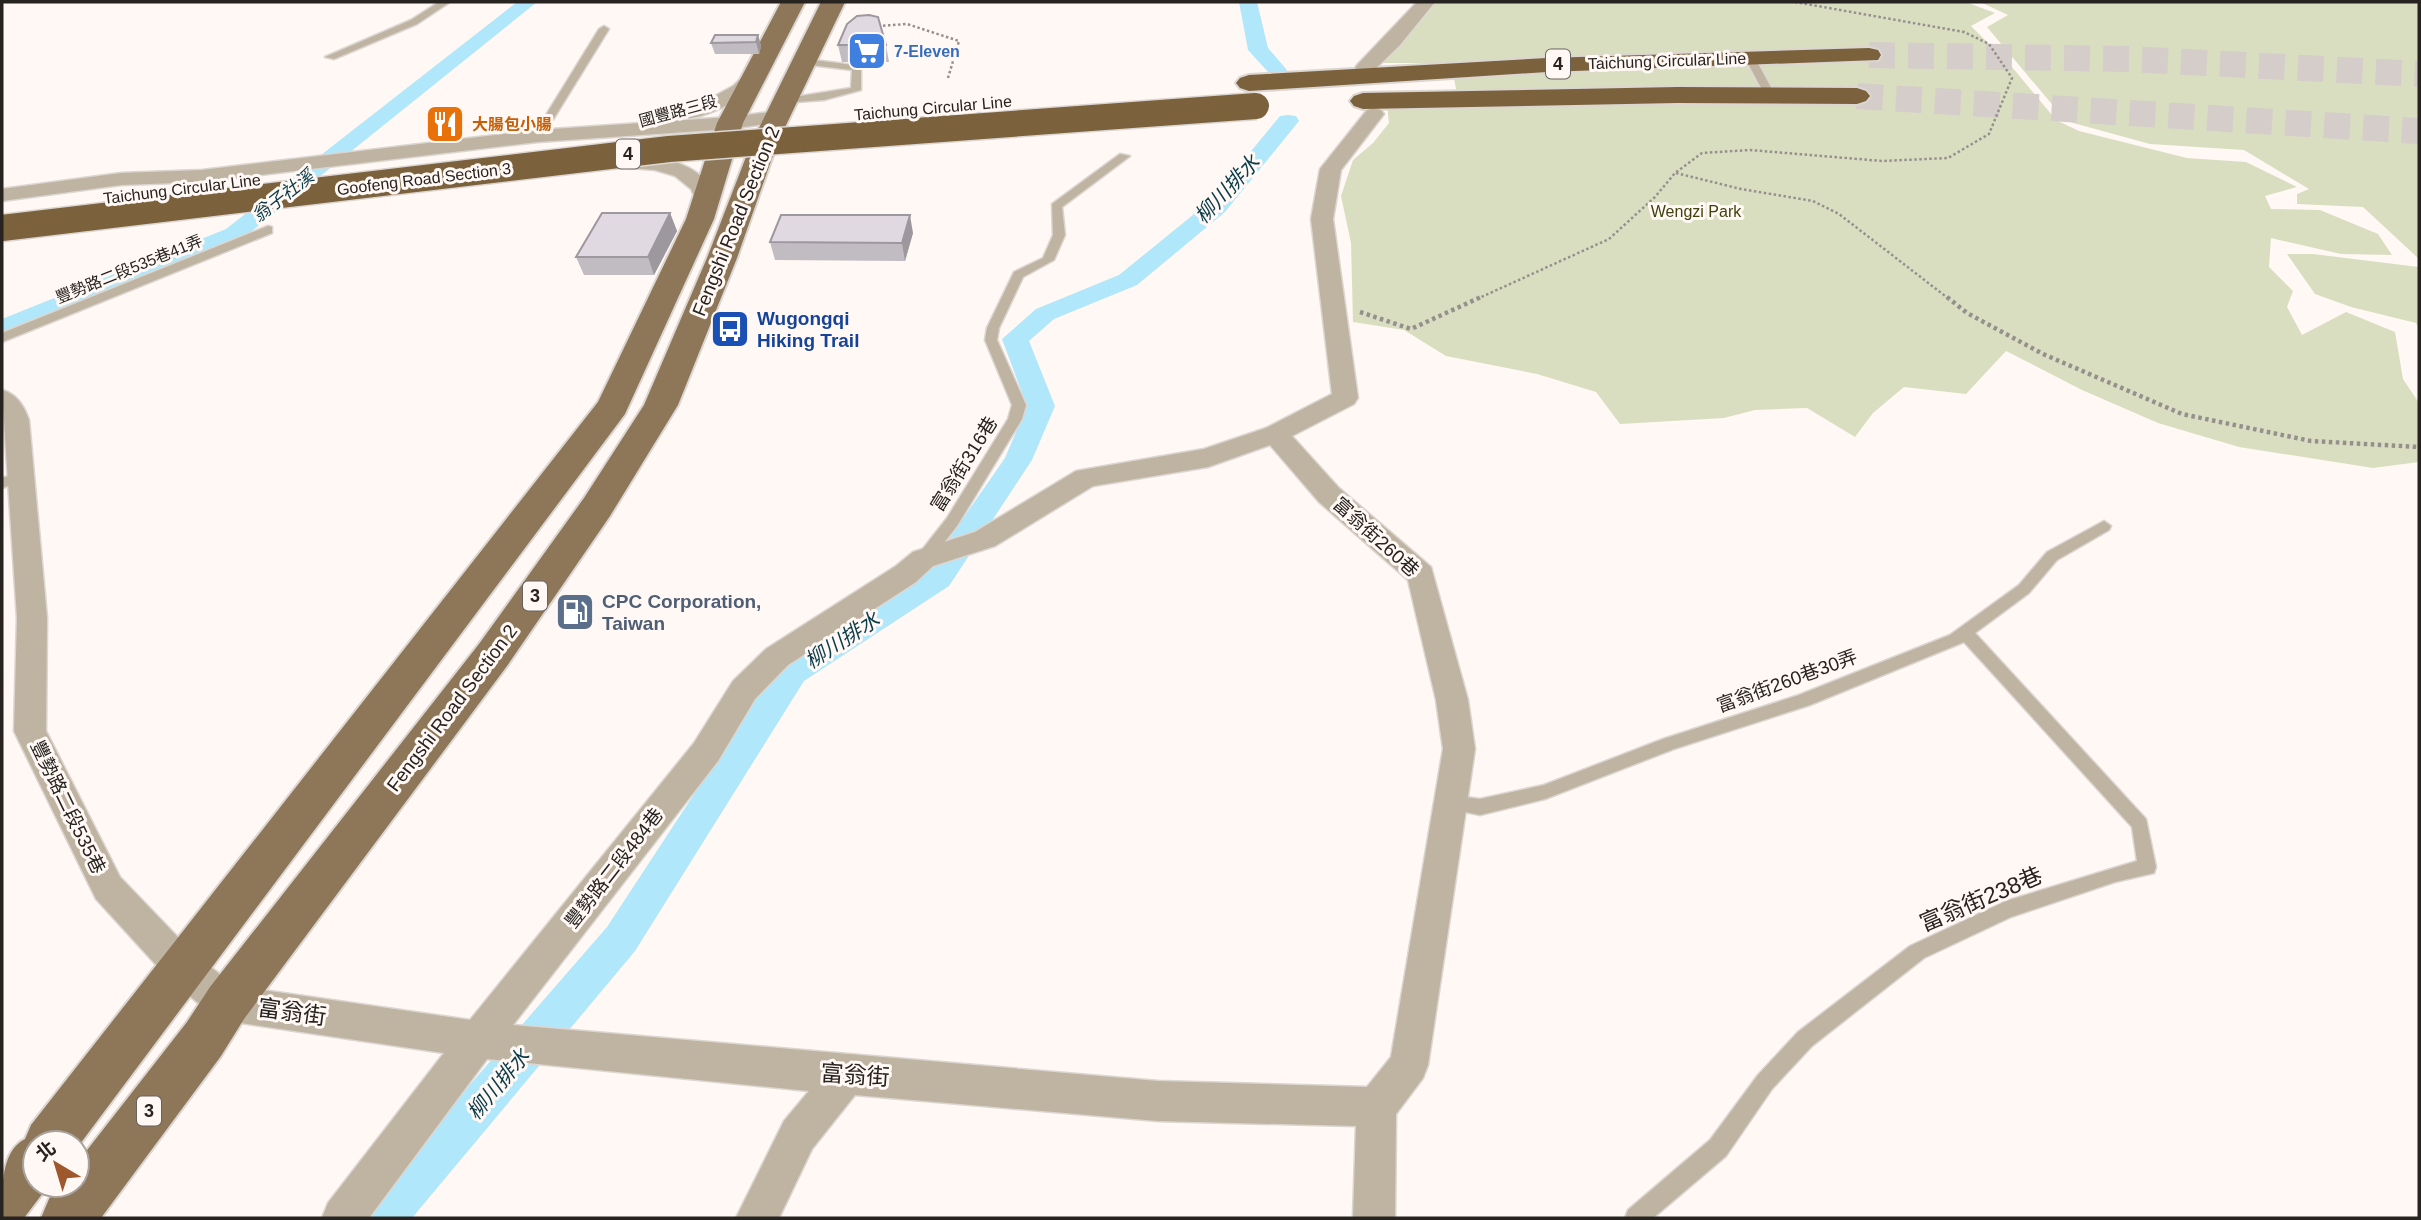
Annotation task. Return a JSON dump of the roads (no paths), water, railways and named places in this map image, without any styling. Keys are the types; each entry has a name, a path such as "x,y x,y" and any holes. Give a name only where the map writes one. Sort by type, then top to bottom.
{"highway":[{"name":"Taichung Circular Line","path":"2,229 474,170 669,149 1547,65 1869,55"},
{"name":"Taichung Circular Line","path":"2,210 472,154 916,110 1252,95 1297,104"},
{"name":"Taichung Circular Line","path":"1337,103 1468,97 1857,96"}],"main road":[{"name":"Fengshi Road Section 2","path":"60,1129 613,406 699,219 725,136 793,2"},
{"name":"Fengshi Road Section 2","path":"68,1218 204,1039 227,1003 493,655 597,507 661,405 777,121 833,2"},
{"path":"2,1203 21,1179"}],"street":[{"path":"1365,68 1392,42 1426,2"},
{"name":"國豐路三段","path":"593,132 709,106 741,90 756,75"},
{"path":"924,558 985,539 1086,478 1208,458 1275,434 1345,398 1322,219 1331,169 1374,114"},
{"name":"Goofeng Road Section 3","path":"2,229 576,160 725,136 777,121"},
{"name":"Goofeng Road Section 3","path":"2,195 121,179 202,176 538,136 593,132 725,136 777,121"},
{"path":"576,160 671,167 698,182 703,188 706,200"},
{"path":"2,210 127,194 202,176"},
{"name":"豐勢路二段535巷","path":"2,398 12,409 16,420 11,480 32,618 30,731 108,888 182,967 227,1003"},
{"name":"富翁街260巷","path":"1275,434 1329,495 1421,575 1452,700 1459,749 1409,1065 1376,1107"},
{"name":"豐勢路二段484巷","path":"344,1218 495,1042 706,752 744,690 777,657 906,574 924,558"},
{"name":"富翁街","path":"227,1003 495,1042 846,1075 1158,1101 1376,1107"},
{"path":"757,1218 798,1135 846,1075"},
{"path":"1374,1218 1376,1107"}],"lane":[{"path":"330,57 414,22 445,2"},
{"path":"538,136 604,29"},
{"path":"1751,58 1770,95"},
{"path":"777,121 856,90 857,68 806,62"},
{"name":"富翁街316巷","path":"924,558 952,522 1015,419 1019,405 990,340 1018,275 1048,260 1059,235 1056,206 1124,156"},
{"name":"豐勢路二段535巷41弄","path":"2,338 268,230"},
{"name":"富翁街260巷30弄","path":"1451,803 1480,807 1545,792 1669,744 1804,700 1965,633 2024,589 2052,556 2104,526"},
{"name":"富翁街238巷","path":"1636,1218 1718,1148 1765,1082 1805,1039 1917,952 2006,910 2115,874 2147,867 2140,824 1965,633"}],"waterway":[{"name":"翁子社溪","path":"2,328 234,234 528,2"},
{"path":"1248,2 1258,50 1277,70"},
{"name":"柳川排水","path":"384,1218 621,939 792,672 938,578 1018,460 1041,406 1015,339 1045,314 1128,280 1217,207 1288,121"}],"tunnel":[{"path":"1869,55 2129,59 2419,74"},
{"path":"1857,96 2419,131"}],"place":[{"name":"7-Eleven","path":"867,51"},
{"name":"大腸包小腸","path":"445,124"},
{"name":"Wugongqi Hiking Trail","path":"730,329"},
{"name":"CPC Corporation, Taiwan","path":"575,612"}],"park label":[{"name":"Wengzi Park","path":"1696,211"}]}
